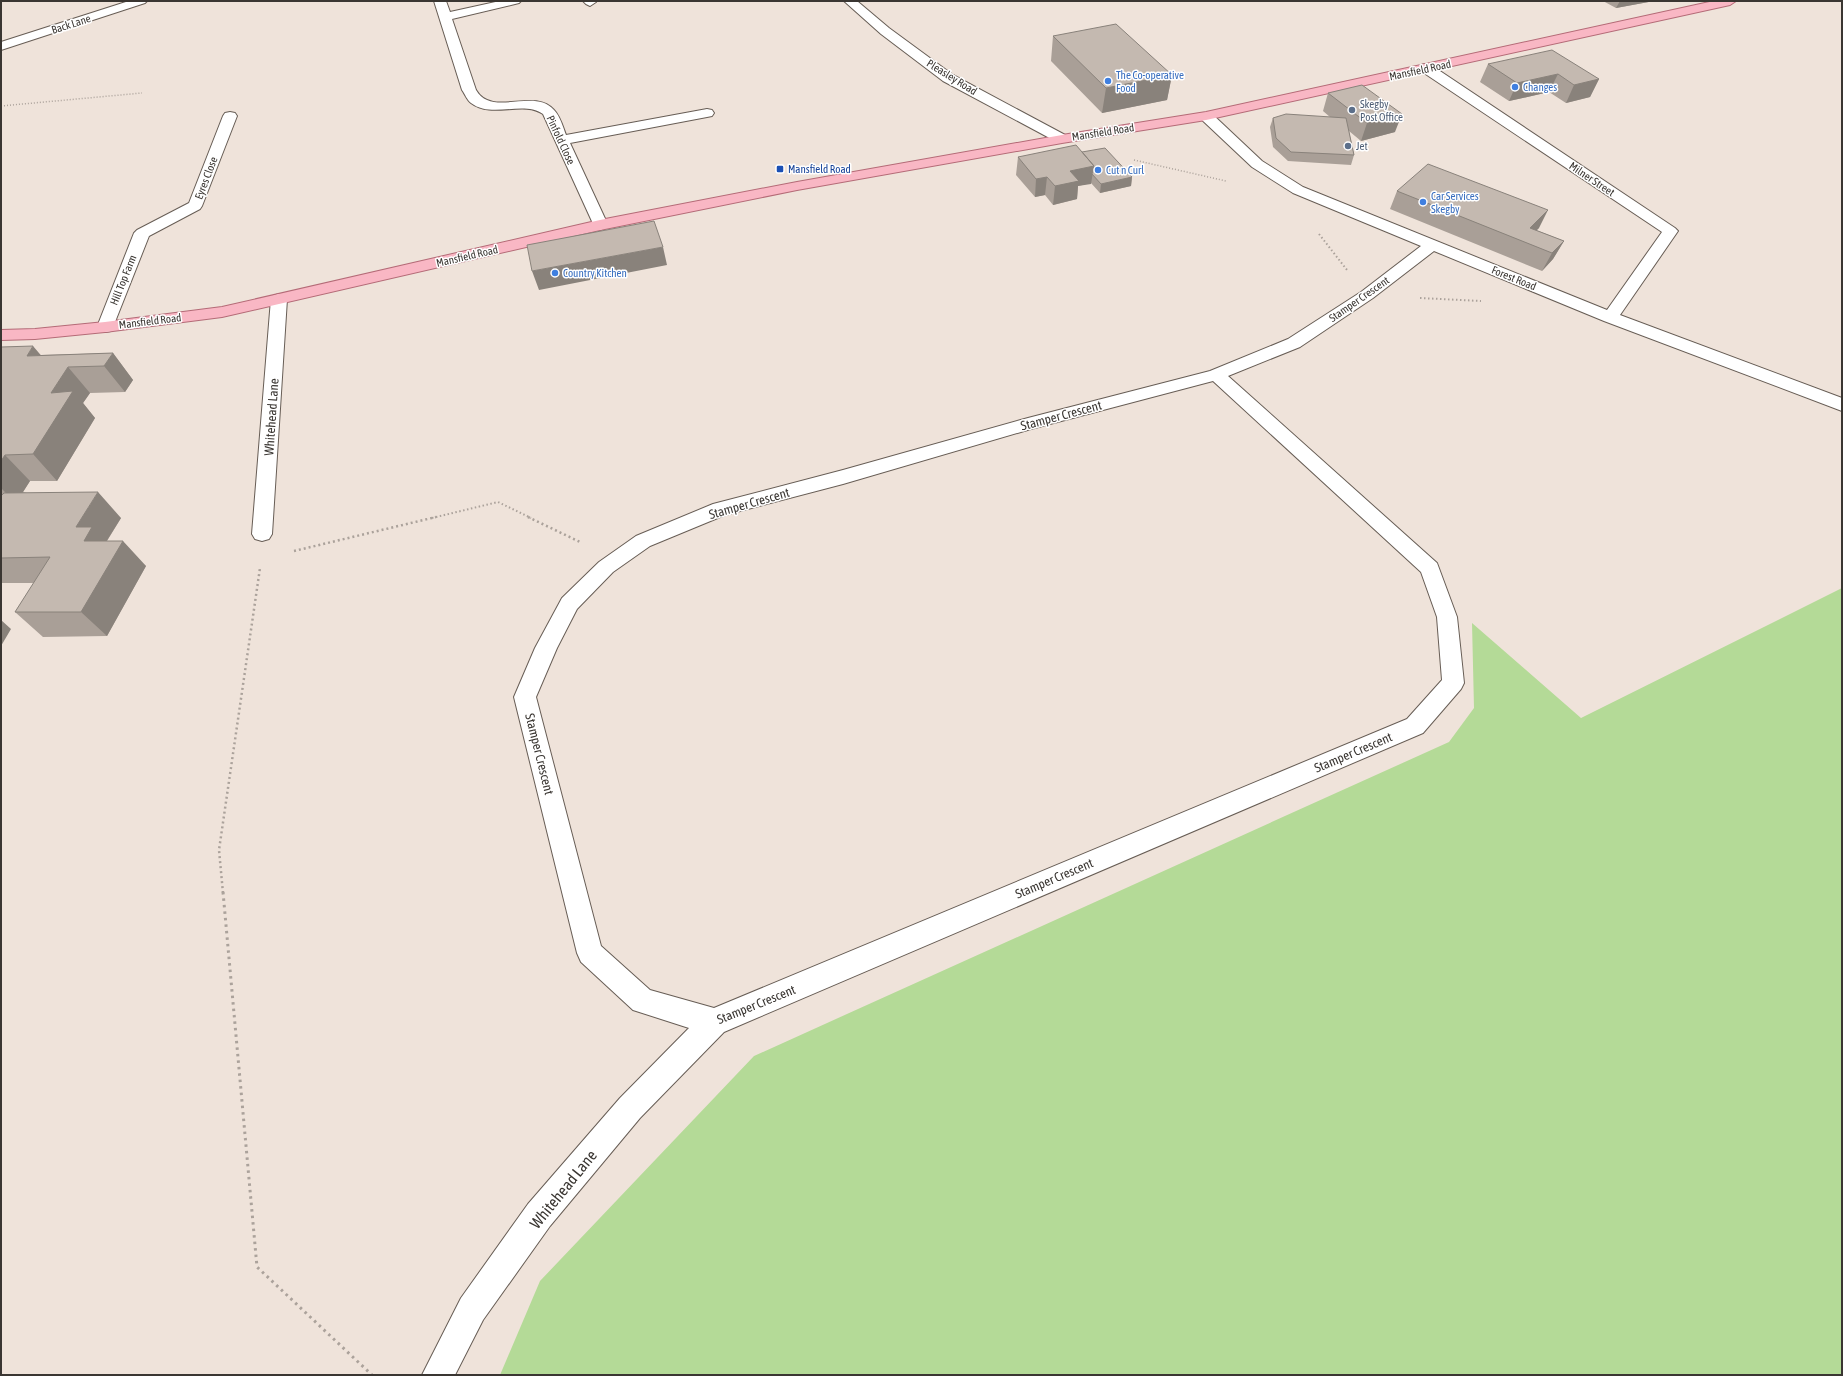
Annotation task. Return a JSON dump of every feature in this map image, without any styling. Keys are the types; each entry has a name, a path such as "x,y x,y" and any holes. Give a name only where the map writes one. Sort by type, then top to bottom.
{"main road":[{"name":"Mansfield Road","path":"1,335 35,334 105,327 222,312 600,225 797,186 1062,139 1206,116 1730,1"}],"street":[{"name":"Back Lane","path":"1,46 141,1"},
{"name":"Pinfold Close","path":"440,1 468,90 475,100 488,106 539,105 549,112 600,225"},
{"path":"445,17 515,1"},
{"name":"Pleasley Road","path":"850,1 885,31 948,78 1062,139"},
{"name":"Milner Street","path":"1426,68 1670,231 1610,317"},
{"path":"561,140 707,113"},
{"name":"Eyres Close","path":"142,233 195,206 230,116"},
{"name":"Forest Road","path":"1206,116 1257,164 1298,190 1610,317 1842,405"},
{"name":"Hill Top Farm","path":"105,327 142,233"},
{"name":"Stamper Crescent","path":"1216,375 1430,568 1447,617 1453,684 1415,726 714,1022 642,1001 590,953 526,697 546,648 569,604 606,567 643,540 720,509 843,477 1028,424 1216,375 1294,343 1367,295 1432,245"},
{"name":"Whitehead Lane","path":"262,534 279,299"},
{"name":"Whitehead Lane","path":"438,1375 472,1309 539,1215 630,1108 714,1022"}],"path":[{"path":"1,106 142,93"},
{"path":"1129,159 1228,181"},
{"path":"262,558 498,502 617,559"},
{"path":"262,534 262,558 219,850 257,1267 372,1375"}],"green space":[{"path":"1842,588 1842,1375 500,1375 540,1281 754,1056 1449,742 1474,708 1472,623 1581,718"}],"building":[{"path":"1116,24 1172,75 1106,88 1053,36"},
{"path":"1552,50 1599,79 1574,85 1558,74 1517,83 1488,64"},
{"path":"1362,85 1402,114 1367,123 1328,93"},
{"path":"1286,114 1346,118 1354,155 1291,152 1276,138 1273,118"},
{"path":"1076,145 1094,166 1070,171 1079,181 1055,186 1047,177 1036,179 1018,157"},
{"path":"1105,148 1132,177 1101,184 1092,174 1094,166 1082,152"},
{"path":"1428,164 1548,210 1530,228 1564,241 1552,253 1397,191"},
{"path":"654,221 663,247 532,271 527,245"},
{"path":"33,346 27,356 113,353 104,366 68,367 51,393 73,391 33,454 5,455 1,461 1,347"},
{"path":"98,492 76,527 92,527 84,541 123,541 81,612 15,612 50,557 1,558 1,495 4,493"}],"place":[{"name":"The Co-operative Food","path":"1108,81"},
{"name":"Changes","path":"1515,87"},
{"name":"Skegby Post Office","path":"1352,110"},
{"name":"Jet","path":"1348,146"},
{"name":"Mansfield Road","path":"780,169"},
{"name":"Cut n Curl","path":"1098,170"},
{"name":"Car Services Skegby","path":"1423,202"},
{"name":"Country Kitchen","path":"555,273"}]}
